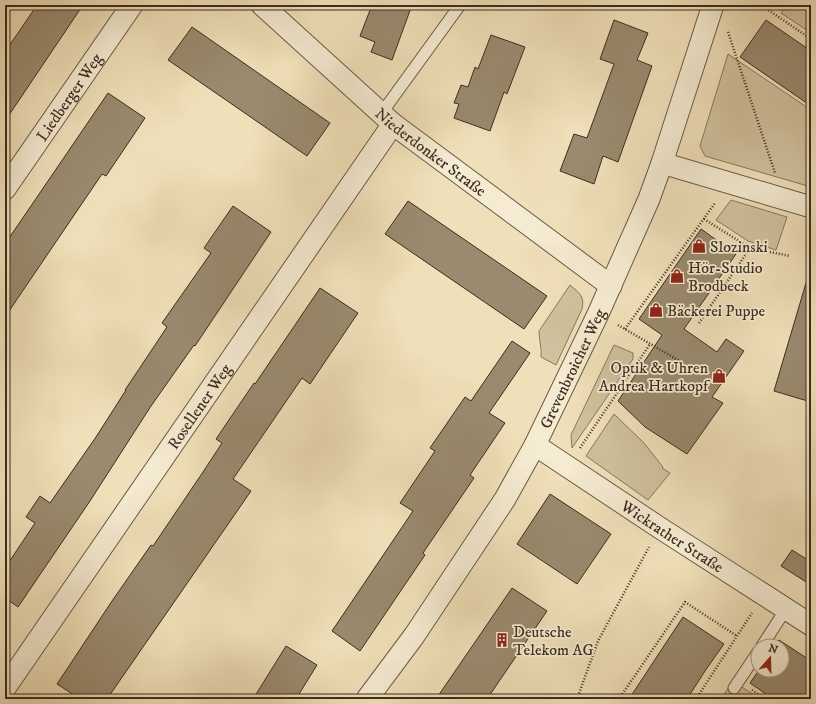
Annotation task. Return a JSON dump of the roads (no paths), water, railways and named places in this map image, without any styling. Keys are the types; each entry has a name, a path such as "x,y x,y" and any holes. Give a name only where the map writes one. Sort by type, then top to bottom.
{"street":[{"name":"Liedberger Weg","path":"5,189 132,5"},
{"name":"Niederdonker Straße","path":"262,5 387,119 611,286"},
{"name":"Grevenbroicher Weg","path":"367,699 414,636 504,499 535,445 611,286 649,199 710,14"},
{"name":"Rosellener Weg","path":"5,688 387,119"},
{"path":"662,163 811,207"},
{"name":"Wickrather Straße","path":"535,445 660,528 765,594 811,625"}],"lane":[{"path":"387,119 460,5"},
{"path":"767,638 786,609"},
{"path":"734,688 750,664"}],"place":[{"name":"Slozinski","path":"699,246"},
{"name":"Hör-Studio Brodbeck","path":"677,276"},
{"name":"Bäckerei Puppe","path":"656,310"},
{"name":"Optik & Uhren Andrea Hartkopf","path":"719,376"},
{"name":"Deutsche Telekom AG","path":"502,640"}]}
